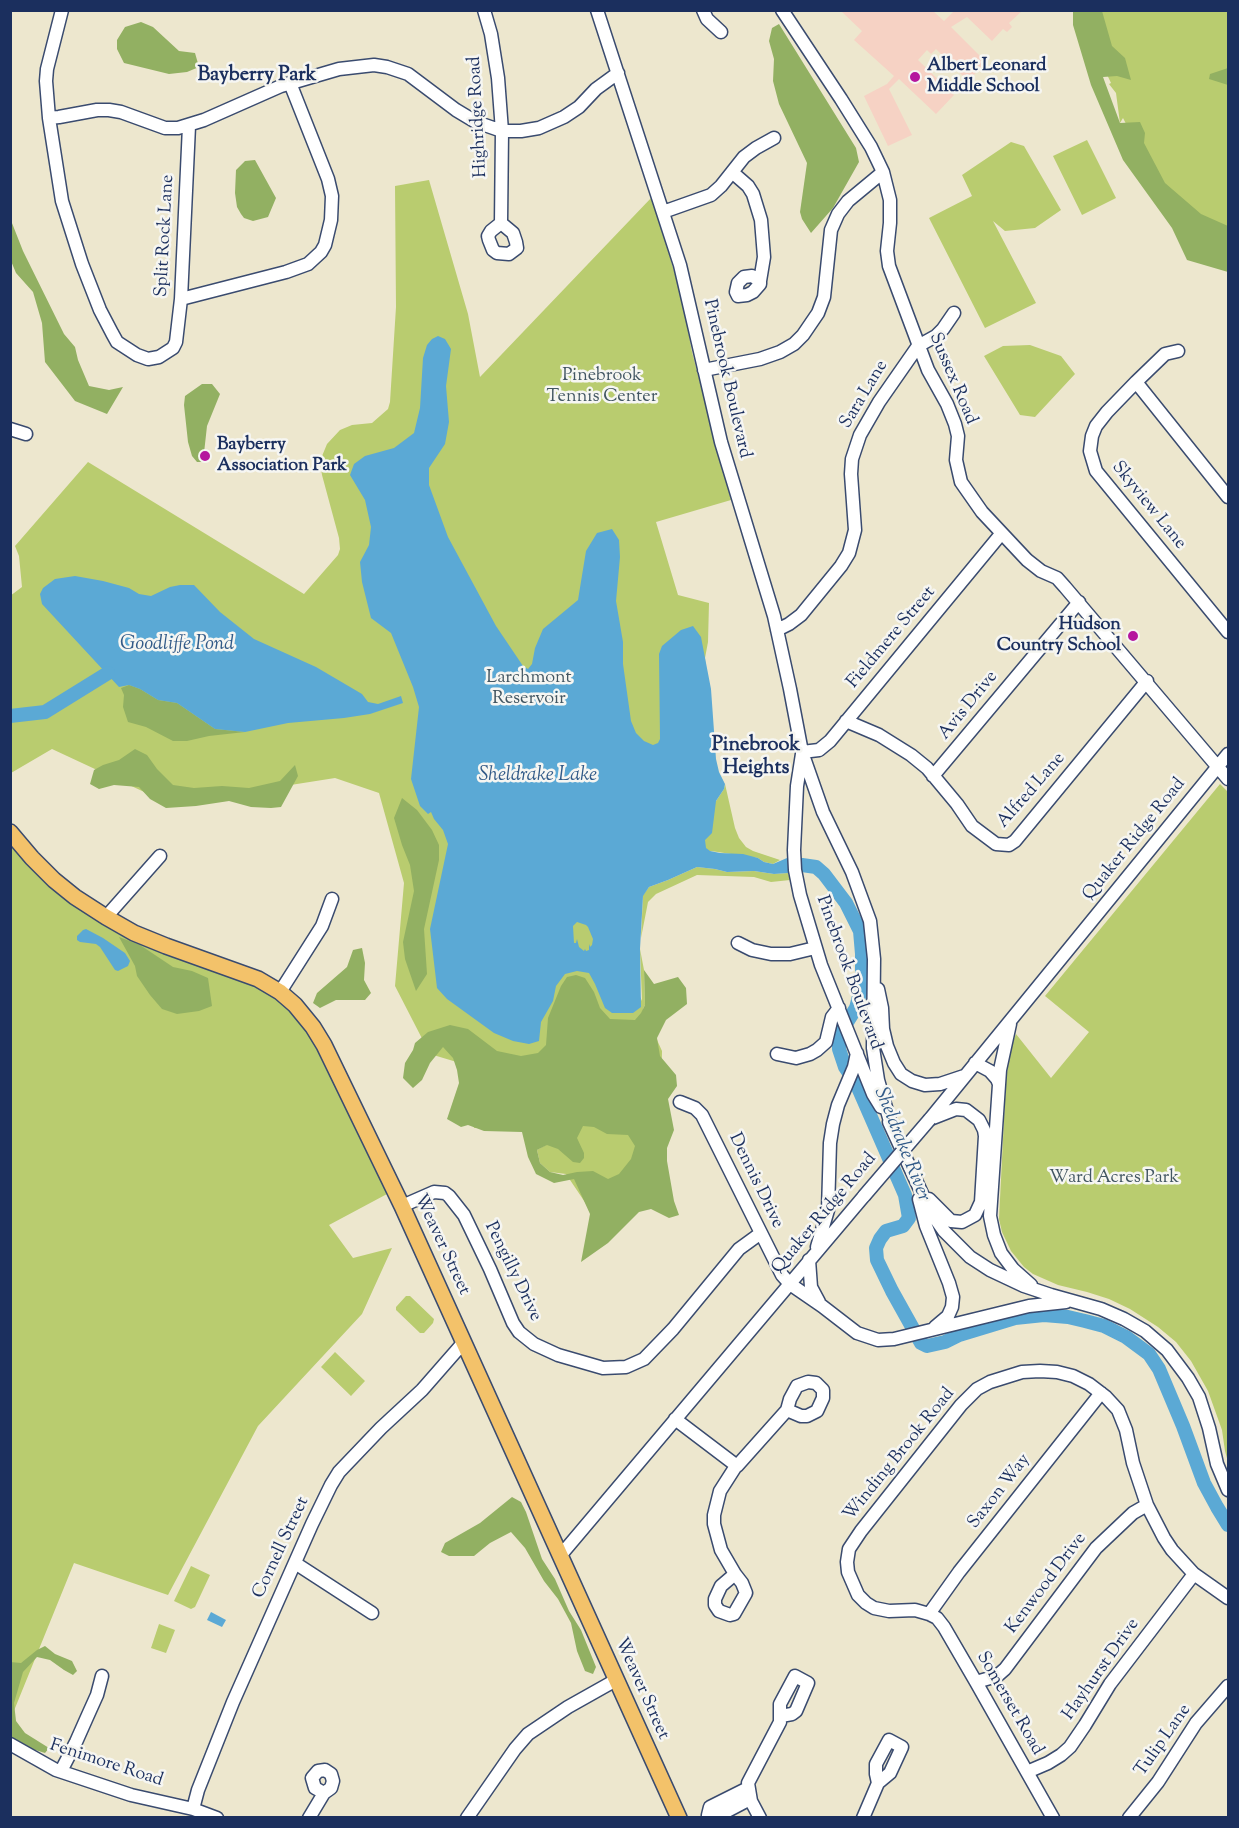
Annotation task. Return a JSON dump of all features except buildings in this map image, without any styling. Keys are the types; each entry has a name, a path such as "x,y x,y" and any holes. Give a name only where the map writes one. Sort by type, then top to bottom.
{"main road":[{"name":"Weaver Street","path":"10,832 54,880 106,917 134,933 258,979 280,992 306,1017 324,1045 402,1206 679,1818"}],"street":[{"path":"62,10 47,69 49,118 109,110 165,128 178,128 189,126 290,83 339,69 360,66 387,67 408,74 466,116 486,126 514,132 547,125 564,117 618,73"},
{"name":"Highridge Road","path":"484,10 491,34 498,78 502,131 501,223"},
{"path":"703,10 707,19 721,32"},
{"name":"Sussex Road","path":"782,10 871,147 883,172 890,200 887,251 889,266 928,370 955,424 958,436 956,460 962,482 982,512 1001,534 1027,560 1041,571 1057,578 1147,681 1228,779"},
{"name":"Pinebrook Boulevard","path":"597,13 686,288 727,466 777,630 802,752 824,812 865,904 871,930 874,969 872,1034 876,1069 892,1128"},
{"path":"181,299 286,272 308,264 325,245 331,220 332,196 328,179 290,83"},
{"name":"Split Rock Lane","path":"49,118 62,201 82,264 100,310 117,342 136,355 148,359 159,357 173,348 176,342 181,299 189,126"},
{"path":"663,212 711,195 744,157 774,138"},
{"path":"732,172 748,186 753,194 761,220 764,257 760,281"},
{"path":"704,370 770,355 794,344 803,335 818,313 824,297 831,230 838,214 856,194 883,172"},
{"name":"Sara Lane","path":"777,630 801,615 849,553 855,530 852,459 860,435 879,402 918,346 936,336 954,313"},
{"name":"Skyview Lane","path":"1178,351 1165,354 1096,426 1090,444 1091,459 1096,471 1228,633"},
{"path":"1136,382 1228,497"},
{"path":"10,429 26,434"},
{"name":"Fieldmere Street","path":"802,752 814,751 823,747 1001,534"},
{"name":"Avis Drive","path":"933,776 1079,603"},
{"name":"Alfred Lane","path":"846,721 896,744 933,776 972,826 985,838 996,844 1009,845 1015,841 1147,681"},
{"name":"Pinebrook Boulevard","path":"802,752 797,786 794,861 803,909 815,948 873,1094 936,1220 961,1250 990,1270 1036,1290 1101,1309 1124,1319 1150,1336 1175,1359 1203,1407 1217,1464 1228,1490"},
{"name":"Quaker Ridge Road","path":"560,1556 930,1119 1228,754"},
{"path":"106,917 160,856"},
{"path":"280,992 322,926 332,899"},
{"path":"738,943 752,950 771,954 790,954 815,948"},
{"path":"874,969 885,1038 897,1070 912,1082 925,1085 940,1084 965,1076"},
{"path":"777,1054 796,1058 817,1050 826,1042 832,1017 845,1023 861,1039 872,1034"},
{"path":"1010,1021 999,1084 990,1206 997,1244 1007,1262 1036,1290"},
{"path":"822,1305 811,1287 812,1257 828,1210 830,1143 836,1114 857,1053"},
{"path":"975,1063 990,1071 999,1084"},
{"name":"Dennis Drive","path":"680,1102 695,1108 702,1115 778,1269 790,1284"},
{"path":"917,1184 951,1221 968,1221 980,1207 985,1136 982,1125 975,1115 961,1109 951,1110 930,1119"},
{"path":"917,1184 926,1226 953,1297 948,1316 941,1324 929,1331"},
{"name":"Pengilly Drive","path":"402,1206 434,1192 445,1193 449,1196 464,1215 519,1332 534,1344 558,1355 603,1368 626,1367 644,1359 673,1329 739,1250 761,1233"},
{"path":"790,1284 822,1305 852,1330 864,1336 886,1340 1029,1306 1073,1302"},
{"name":"Cornell Street","path":"193,1809 198,1790 233,1702 317,1515 339,1472 422,1390 464,1342"},
{"name":"Winding Brook Road","path":"929,1614 915,1610 889,1611 866,1604 858,1595 848,1572 849,1549 961,1405 977,1389 990,1382 1022,1372 1040,1371 1073,1376 1101,1393 1118,1410 1126,1430 1133,1463 1147,1505 1172,1550 1194,1574 1228,1598"},
{"name":"Saxon Way","path":"929,1614 959,1572 1101,1393"},
{"path":"735,1574 721,1550 714,1524 720,1491 736,1466 756,1447 787,1410"},
{"path":"675,1419 736,1466"},
{"name":"Kenwood Drive","path":"976,1682 997,1676 1005,1669 1096,1548 1133,1513 1147,1505"},
{"path":"295,1563 372,1613"},
{"name":"Hayhurst Drive","path":"1027,1772 1048,1763 1070,1747 1110,1684 1194,1574"},
{"name":"Somerset Road","path":"929,1614 937,1618 944,1627 1053,1818"},
{"path":"61,1771 97,1695 102,1676"},
{"path":"467,1818 528,1734 568,1707 616,1680"},
{"name":"Tulip Lane","path":"1129,1818 1158,1782 1196,1723 1224,1699 1228,1686"},
{"path":"760,1818 749,1794 748,1783 781,1716"},
{"name":"Fenimore Road","path":"10,1744 36,1760 61,1771 131,1795 193,1809 217,1818"},
{"path":"863,1818 878,1783"},
{"path":"309,1818 324,1793"},
{"path":"714,1818 708,1815 710,1807 749,1794"}],"shaded area":[{"name":"Albert Leonard Middle School","path":"843,11 933,11 944,21 954,11 1022,11 1009,23 1012,27 1007,32 1003,29 992,41 967,17 951,27 986,62 968,81 936,49 931,54 927,50 918,60 954,95 936,114 899,79 889,89 912,135 888,146 864,96 887,84 894,76 854,40 862,31"}],"green space":[{"path":"1073,11 1102,11 1112,46 1125,58 1131,80 1117,76 1103,77 1120,123 1140,122 1145,133 1144,143 1165,183 1201,214 1228,226 1228,272 1187,260 1172,228 1123,160 1091,85 1073,25"},
{"path":"1077,11 1228,11 1228,247 1187,242 1123,118 1120,123 1116,93 1109,84 1111,83"},
{"path":"141,22 153,27 179,51 195,53 199,67 187,72 169,74 124,63 117,49 117,40 125,27"},
{"path":"779,24 856,148 859,162 833,208 811,233 800,212 807,163 779,104 773,81 774,59 769,41 772,28"},
{"path":"1228,68 1228,85 1209,79 1210,74"},
{"path":"1087,140 1116,198 1082,215 1053,156"},
{"path":"1011,142 1024,146 1061,210 1035,228 1005,231 993,221 1036,303 985,328 929,218 972,196 962,175"},
{"path":"255,160 276,198 268,217 253,221 244,218 241,214 237,207 235,193 236,170 245,161"},
{"name":"Larchmont Reservoir","path":"429,180 468,314 480,377 652,197 682,298 692,352 731,500 656,522 678,595 709,603 708,642 705,658 716,801 725,784 739,838 746,847 753,851 780,860 773,864 758,858 711,851 646,878 615,942 642,1001 640,949 644,970 645,1005 643,1009 662,1051 661,1099 601,1226 566,1174 550,1172 540,1163 537,1150 546,1145 534,1127 474,1128 479,1099 460,1063 430,1054 395,986 404,883 379,793 335,778 170,804 52,749 11,773 10,596 22,587 19,556 15,546 88,462 304,594 338,555 339,538 320,461 327,444 340,430 352,425 372,423 388,409 396,307 395,186"},
{"path":"10,218 23,251 64,334 75,347 89,386 109,390 123,387 107,414 75,401 45,362 42,323 33,292 16,273 11,261"},
{"path":"1030,345 1061,356 1075,374 1035,417 1020,415 984,356 1003,346"},
{"path":"202,384 212,384 220,394 207,426 203,462 197,462 192,456 188,442 184,405 185,396"},
{"path":"129,685 158,700 177,703 215,729 245,732 173,741 146,727 128,722 123,707 124,695 121,688"},
{"path":"135,749 147,755 173,785 194,788 222,786 249,788 280,781 295,765 298,776 281,807 271,808 251,807 229,801 166,808 150,799 139,787 114,785 99,789 90,784 94,770 119,760"},
{"name":"Ward Acres Park","path":"1220,784 1228,792 1228,1462 1222,1430 1208,1391 1191,1361 1176,1342 1130,1309 1109,1299 1058,1285 1033,1274 1011,1251 999,1219 1006,1079 1011,1047 1016,1034 1051,1078 1089,1032 1045,996"},
{"path":"402,798 417,810 432,830 439,845 439,860 424,929 427,974 416,991 405,959 403,942 414,891 410,865 394,818"},
{"path":"11,836 68,900 110,928 264,988 312,1030 349,1103 387,1194 329,1225 353,1258 392,1248 362,1314 258,1426 168,1595 74,1563 11,1718"},
{"path":"697,867 727,872 788,873 790,880 771,882 754,877 697,875 656,894 648,902 641,938 643,895 649,887"},
{"path":"119,937 140,945 173,967 192,971 208,978 212,1006 199,1011 177,1014 162,1009 137,976 135,966"},
{"path":"362,948 365,963 364,980 371,993 365,1000 336,1000 320,1008 313,1003 317,993 347,967 353,950"},
{"path":"644,970 654,984 678,977 686,988 687,1004 666,1020 657,1038 660,1056 676,1075 677,1086 668,1099 674,1130 667,1148 667,1161 674,1201 679,1215 669,1218 651,1209 639,1212 608,1243 581,1262 590,1214 574,1179 554,1183 536,1174 528,1157 522,1132 484,1131 468,1125 461,1127 447,1119 459,1083 453,1058 443,1047 430,1063 422,1080 413,1088 403,1078 405,1063 415,1043 428,1032 450,1025 468,1029 497,1051 521,1056 538,1053 546,1045 548,1018 567,977 576,975 585,978 600,1008 610,1019 635,1020 645,1005","holes":["583,1126 594,1127 607,1134 628,1135 635,1146 631,1159 619,1174 608,1179 593,1171 563,1175 550,1172 540,1163 537,1150 547,1145 558,1149 573,1162 580,1163 584,1158 584,1153 577,1138"]},
{"path":"406,1296 410,1296 434,1319 424,1333 420,1333 396,1310"},
{"path":"335,1352 365,1381 351,1396 321,1367"},
{"path":"512,1497 521,1502 542,1559 581,1630 596,1667 593,1674 585,1671 577,1651 571,1623 558,1599 544,1581 525,1548 511,1532 490,1543 474,1556 449,1556 441,1552 445,1543 480,1523"},
{"path":"191,1566 210,1575 195,1607 191,1609 174,1601"},
{"path":"159,1624 175,1630 166,1653 151,1648"},
{"path":"45,1646 55,1654 72,1661 77,1671 73,1675 50,1660 37,1657 23,1672 14,1703 16,1721 25,1733 49,1748 45,1753 11,1738 10,1662 21,1663"}],"water":[{"name":"Sheldrake Lake","path":"438,336 445,339 451,349 446,386 449,422 445,444 429,468 429,485 448,537 496,626 523,666 528,669 532,664 535,648 543,629 578,600 586,551 597,533 612,529 619,540 620,557 616,601 623,642 623,664 631,721 636,733 644,741 653,745 658,743 660,739 659,654 662,646 681,630 693,626 701,637 711,689 716,759 725,784 716,801 712,833 705,840 706,848 720,853 743,854 773,864 787,858 802,865 788,873 774,874 754,871 727,872 697,867 649,887 643,896 640,949 641,1007 633,1013 612,1013 605,1008 589,973 577,971 565,974 556,986 553,1001 541,1022 539,1041 529,1044 513,1041 494,1033 447,999 437,988 430,929 448,844 443,830 431,812 428,814 420,806 411,779 419,707 413,687 391,633 371,618 362,582 360,562 369,545 371,527 365,500 350,475 354,464 365,456 394,448 414,433 420,408 423,358 427,345","holes":["577,922 586,925 593,939 590,947 589,944 589,950 584,951 579,947 577,939 574,943 573,926"]},
{"name":"Goodliffe Pond","path":"75,576 103,581 151,596 170,587 194,585 220,612 254,639 316,667 362,694 368,702 378,704 401,696 403,703 370,714 288,723 245,732 215,729 177,703 158,700 129,685 119,687 42,604 40,594 43,588 55,579"},
{"path":"86,929 125,953 130,961 128,966 118,971 115,970 100,947 77,940 77,936"},
{"path":"211,1612 226,1620 222,1627 207,1620"}],"waterway":[{"name":"Sheldrake River","path":"10,716 45,712 108,673"},
{"name":"Sheldrake River","path":"802,865 816,867 824,874 846,903 860,931 862,985 856,1008 839,1035 839,1049 845,1067 856,1083 905,1195 909,1218 903,1226 886,1231 876,1248 877,1260 921,1343 927,1346 945,1342 959,1335 1015,1318 1044,1315 1068,1317 1104,1326 1126,1337 1149,1354 1159,1369 1204,1483 1228,1525"}],"place":[{"name":"Albert Leonard Middle School","path":"915,77"},
{"name":"Bayberry Association Park","path":"205,456"},
{"name":"Hudson Country School","path":"1133,636"}],"district":[{"name":"Bayberry Park","path":"257,77"},
{"name":"Pinebrook Heights","path":"756,758"}],"park label":[{"name":"Pinebrook Tennis Center","path":"602,388"}]}
